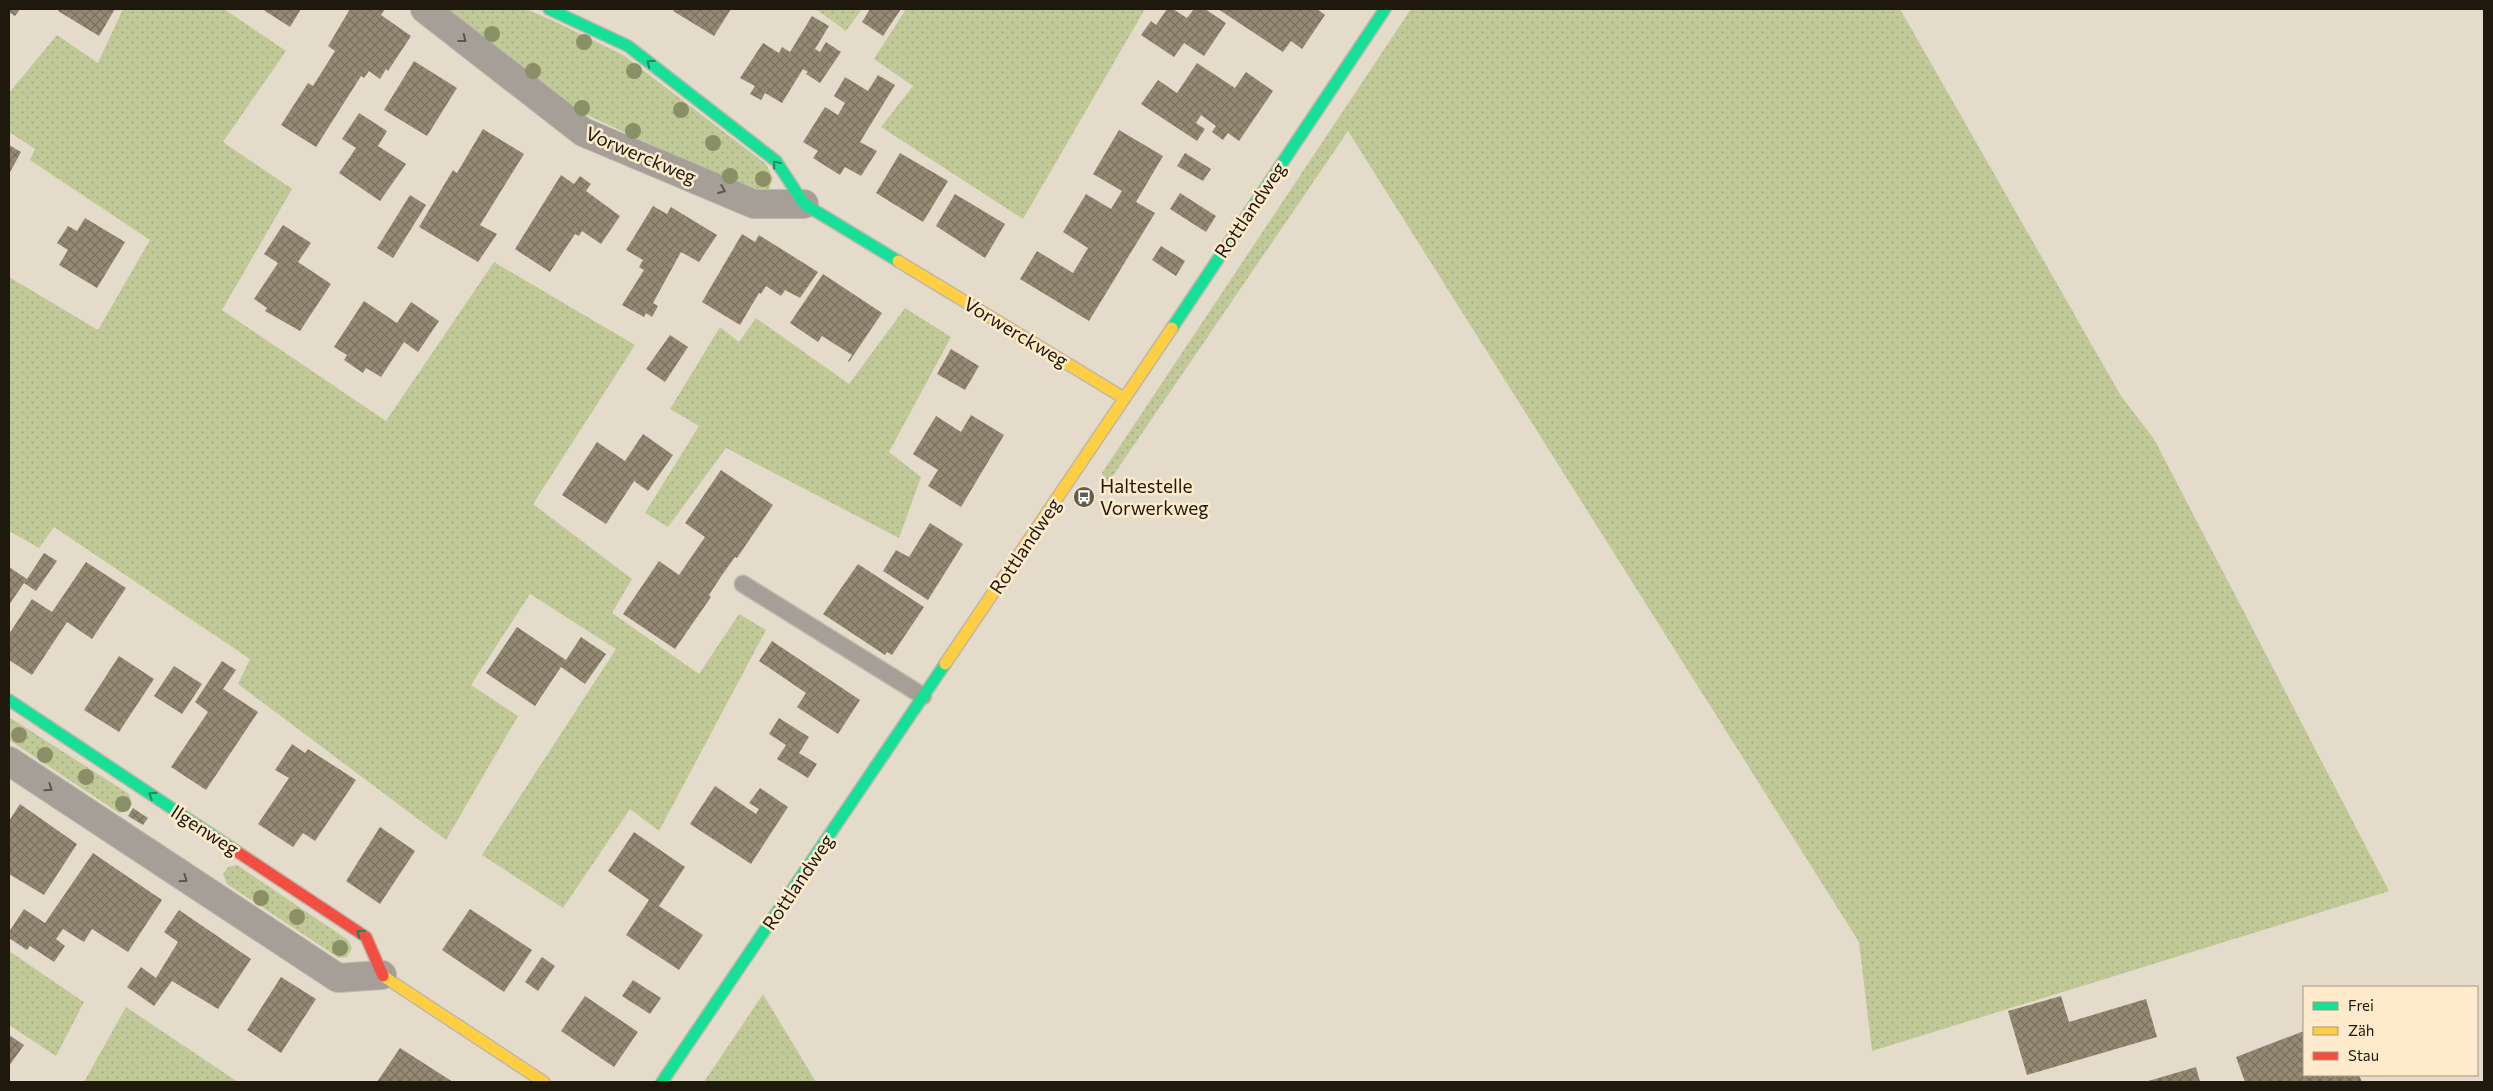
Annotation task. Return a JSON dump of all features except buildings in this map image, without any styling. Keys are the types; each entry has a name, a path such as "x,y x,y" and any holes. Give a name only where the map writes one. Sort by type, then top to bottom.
{"street":[{"name":"Vorwerckweg","path":"425,9 583,132 754,204 804,204"},
{"name":"Vorwerckweg","path":"548,9 628,46 776,161 804,204 1124,398"},
{"name":"Rottlandweg","path":"662,1082 1385,9"},
{"name":"Ilgenweg","path":"9,700 366,936 382,975"},
{"path":"9,761 338,978 382,975 544,1082"}],"lane":[{"path":"743,584 923,696"}],"green space":[{"path":"123,9 224,9 286,51 223,142 292,189 222,310 386,421 494,262 635,345 533,504 632,579 612,613 699,674 739,614 766,630 659,831 630,809 563,908 482,855 616,649 530,594 471,685 518,716 446,840 238,684 250,659 54,527 39,548 9,531 9,277 98,330 150,240 30,160 35,149 9,132 9,93 57,35 98,63"},
{"path":"446,9 526,9 623,55 766,164 773,178 768,192 758,194 572,108"},
{"path":"816,9 862,9 846,31"},
{"path":"906,9 1145,9 1023,219 881,127 913,86 874,59"},
{"path":"1411,9 1900,9 2121,396 2154,439 2389,891 1872,1051 1859,942 1348,131 1108,483 1102,473"},
{"path":"905,308 951,337 889,452 921,477 899,538 726,448 668,527 645,513 699,426 670,409 720,327 739,342 756,318 849,384"},
{"path":"9,717 129,794 132,804 128,811 119,813 9,740"},
{"path":"237,865 348,940 352,948 347,957 339,958 227,884 223,874 228,867"},
{"path":"9,951 84,1002 56,1056 9,1025"},
{"path":"763,994 816,1082 704,1082"},
{"path":"126,1007 238,1082 84,1082"}],"traffic: fast":[{"path":"549,9 628,46 776,161 804,204 898,261"},
{"path":"1172,328 1385,9"},
{"path":"662,1082 945,664"},
{"path":"9,700 236,851"}],"traffic: slow":[{"path":"898,261 1124,398"},
{"path":"945,664 1172,328"},
{"path":"383,976 544,1082"}],"traffic: jam":[{"path":"236,851 366,937 383,976"}],"place":[{"name":"Haltestelle Vorwerkweg","path":"1084,497"}]}
